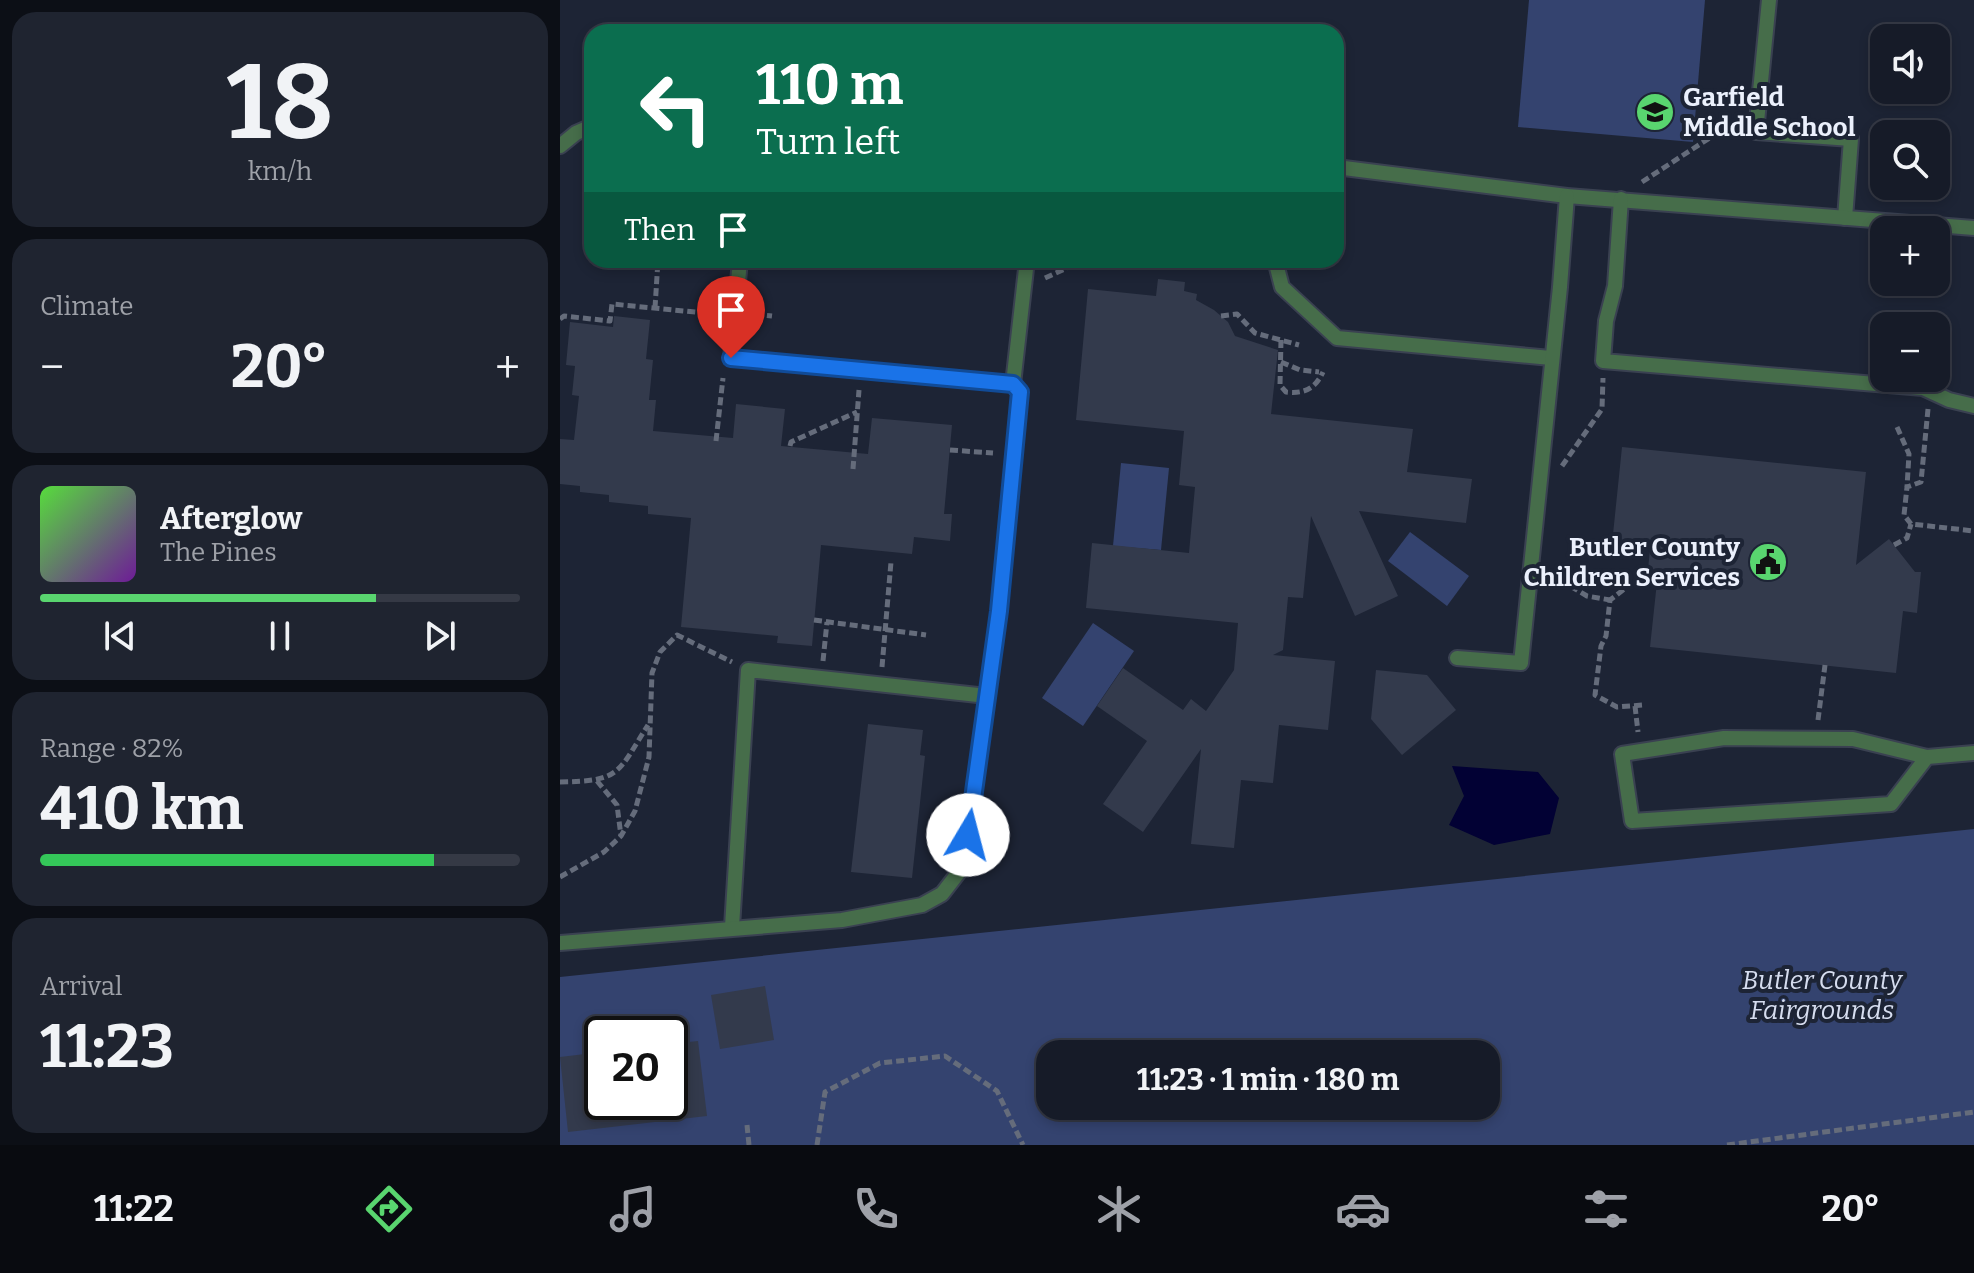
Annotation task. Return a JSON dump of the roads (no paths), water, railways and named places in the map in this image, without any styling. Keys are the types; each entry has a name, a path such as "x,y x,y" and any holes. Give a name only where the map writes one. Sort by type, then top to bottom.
{"lane":[{"path":"1769,0 1756,132 1851,139 1845,218"},
{"path":"560,146 584,130"},
{"path":"1344,168 1567,196 1974,228"},
{"path":"1457,658 1521,663 1567,196"},
{"path":"1621,199 1615,286 1606,321 1603,361 1923,388 1949,400 1974,406"},
{"path":"560,943 842,920 922,905 942,894 959,872 968,835 999,611 1020,392 1013,384 731,358 739,268"},
{"path":"1013,384 1026,268"},
{"path":"1277,268 1282,287 1337,338 1551,358"},
{"path":"732,927 748,670 987,696"},
{"path":"1927,757 1891,804 1632,821 1622,754 1724,738 1853,739 1927,757 1974,753"}],"place":[{"name":"Garfield Middle School","path":"1655,112"},
{"name":"Butler County Children Services","path":"1768,562"}],"park label":[{"name":"Butler County Fairgrounds","path":"1822,995"}]}
